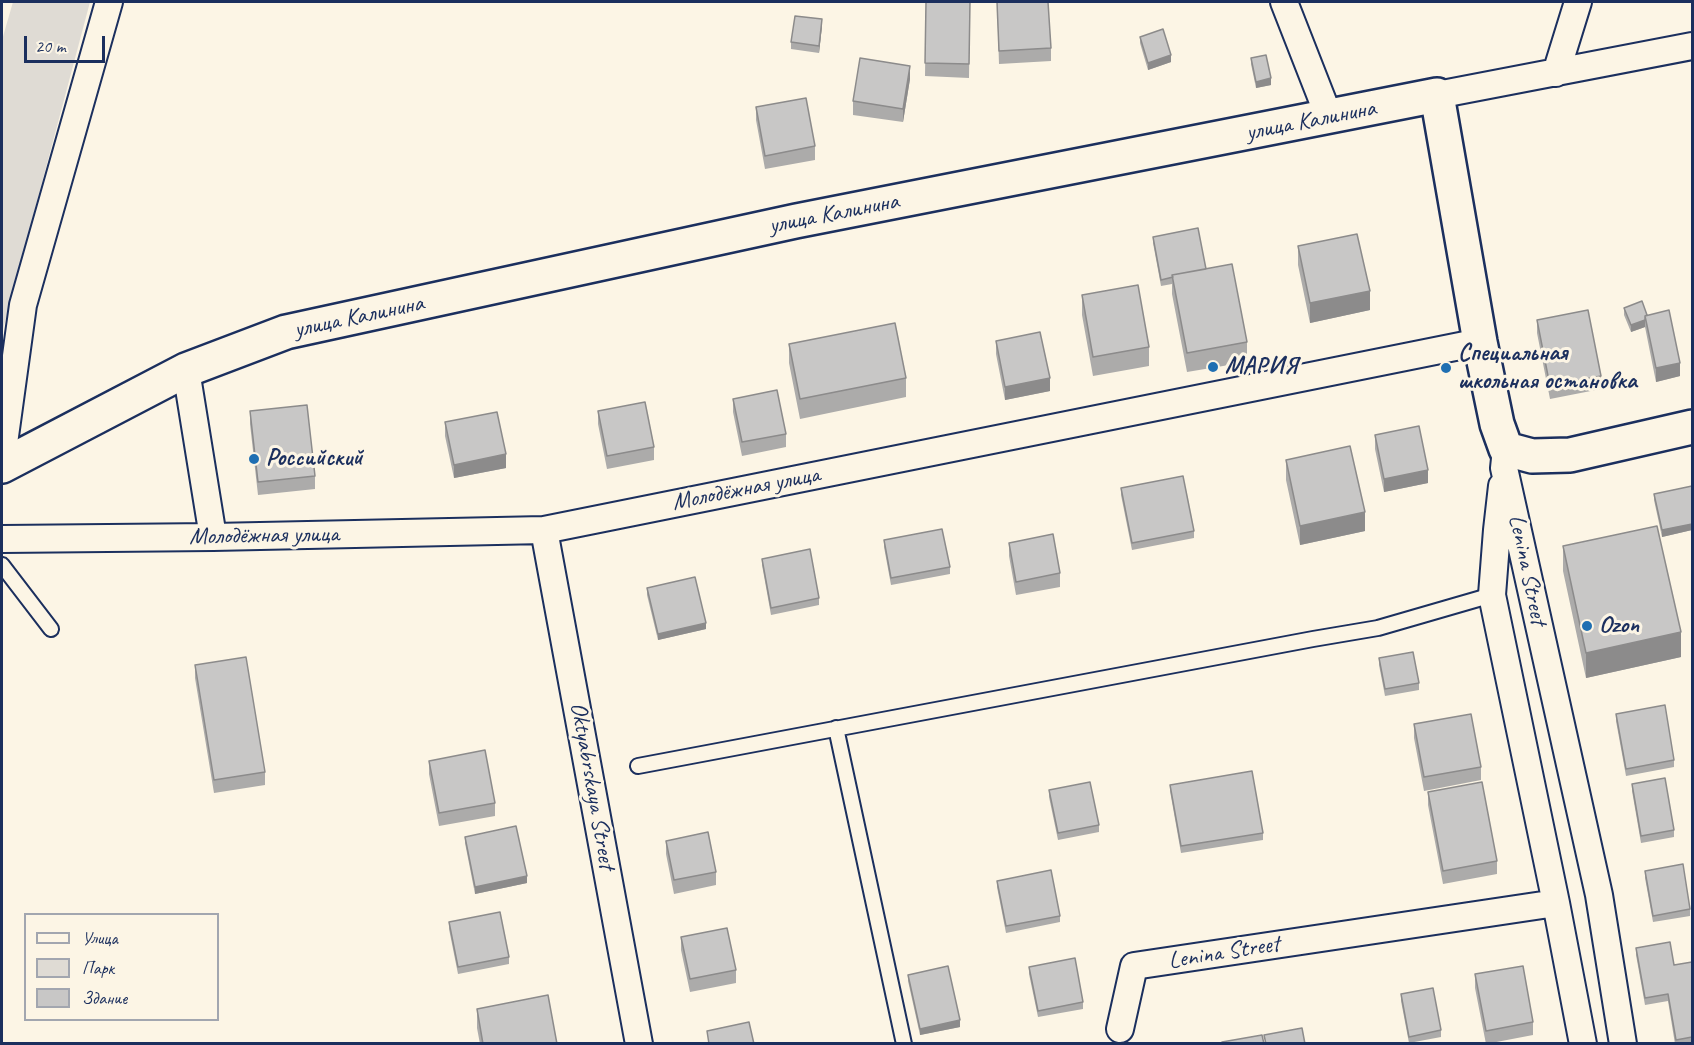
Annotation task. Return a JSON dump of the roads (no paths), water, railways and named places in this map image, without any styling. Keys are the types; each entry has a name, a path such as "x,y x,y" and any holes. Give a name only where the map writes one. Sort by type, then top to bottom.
{"street":[{"path":"2,458 23,305 109,2"},
{"path":"1284,2 1329,117"},
{"path":"1556,73 1578,2"},
{"name":"улица Калинина","path":"2,466 186,369 286,332 796,221 1692,46"},
{"name":"Lenina Street","path":"1437,95 1480,342 1599,895 1623,1044"},
{"name":"Молодёжная улица","path":"2,539 544,530 1480,342"},
{"path":"186,369 213,537"},
{"path":"1583,1044 1492,595 1505,459 1570,455 1692,427"},
{"name":"Oktyabrskaya Street","path":"544,530 639,1044"},
{"name":"Lenina Street","path":"1120,1029 1134,966 1556,903"}],"lane":[{"path":"2,565 51,629"},
{"path":"638,766 1378,628 1492,595"},
{"path":"836,728 904,1044"}],"place":[{"name":"МАРИЯ","path":"1213,367"},
{"name":"Специальная школьная остановка","path":"1446,368"},
{"name":"Российский","path":"254,459"},
{"name":"Ozon","path":"1587,626"}]}
